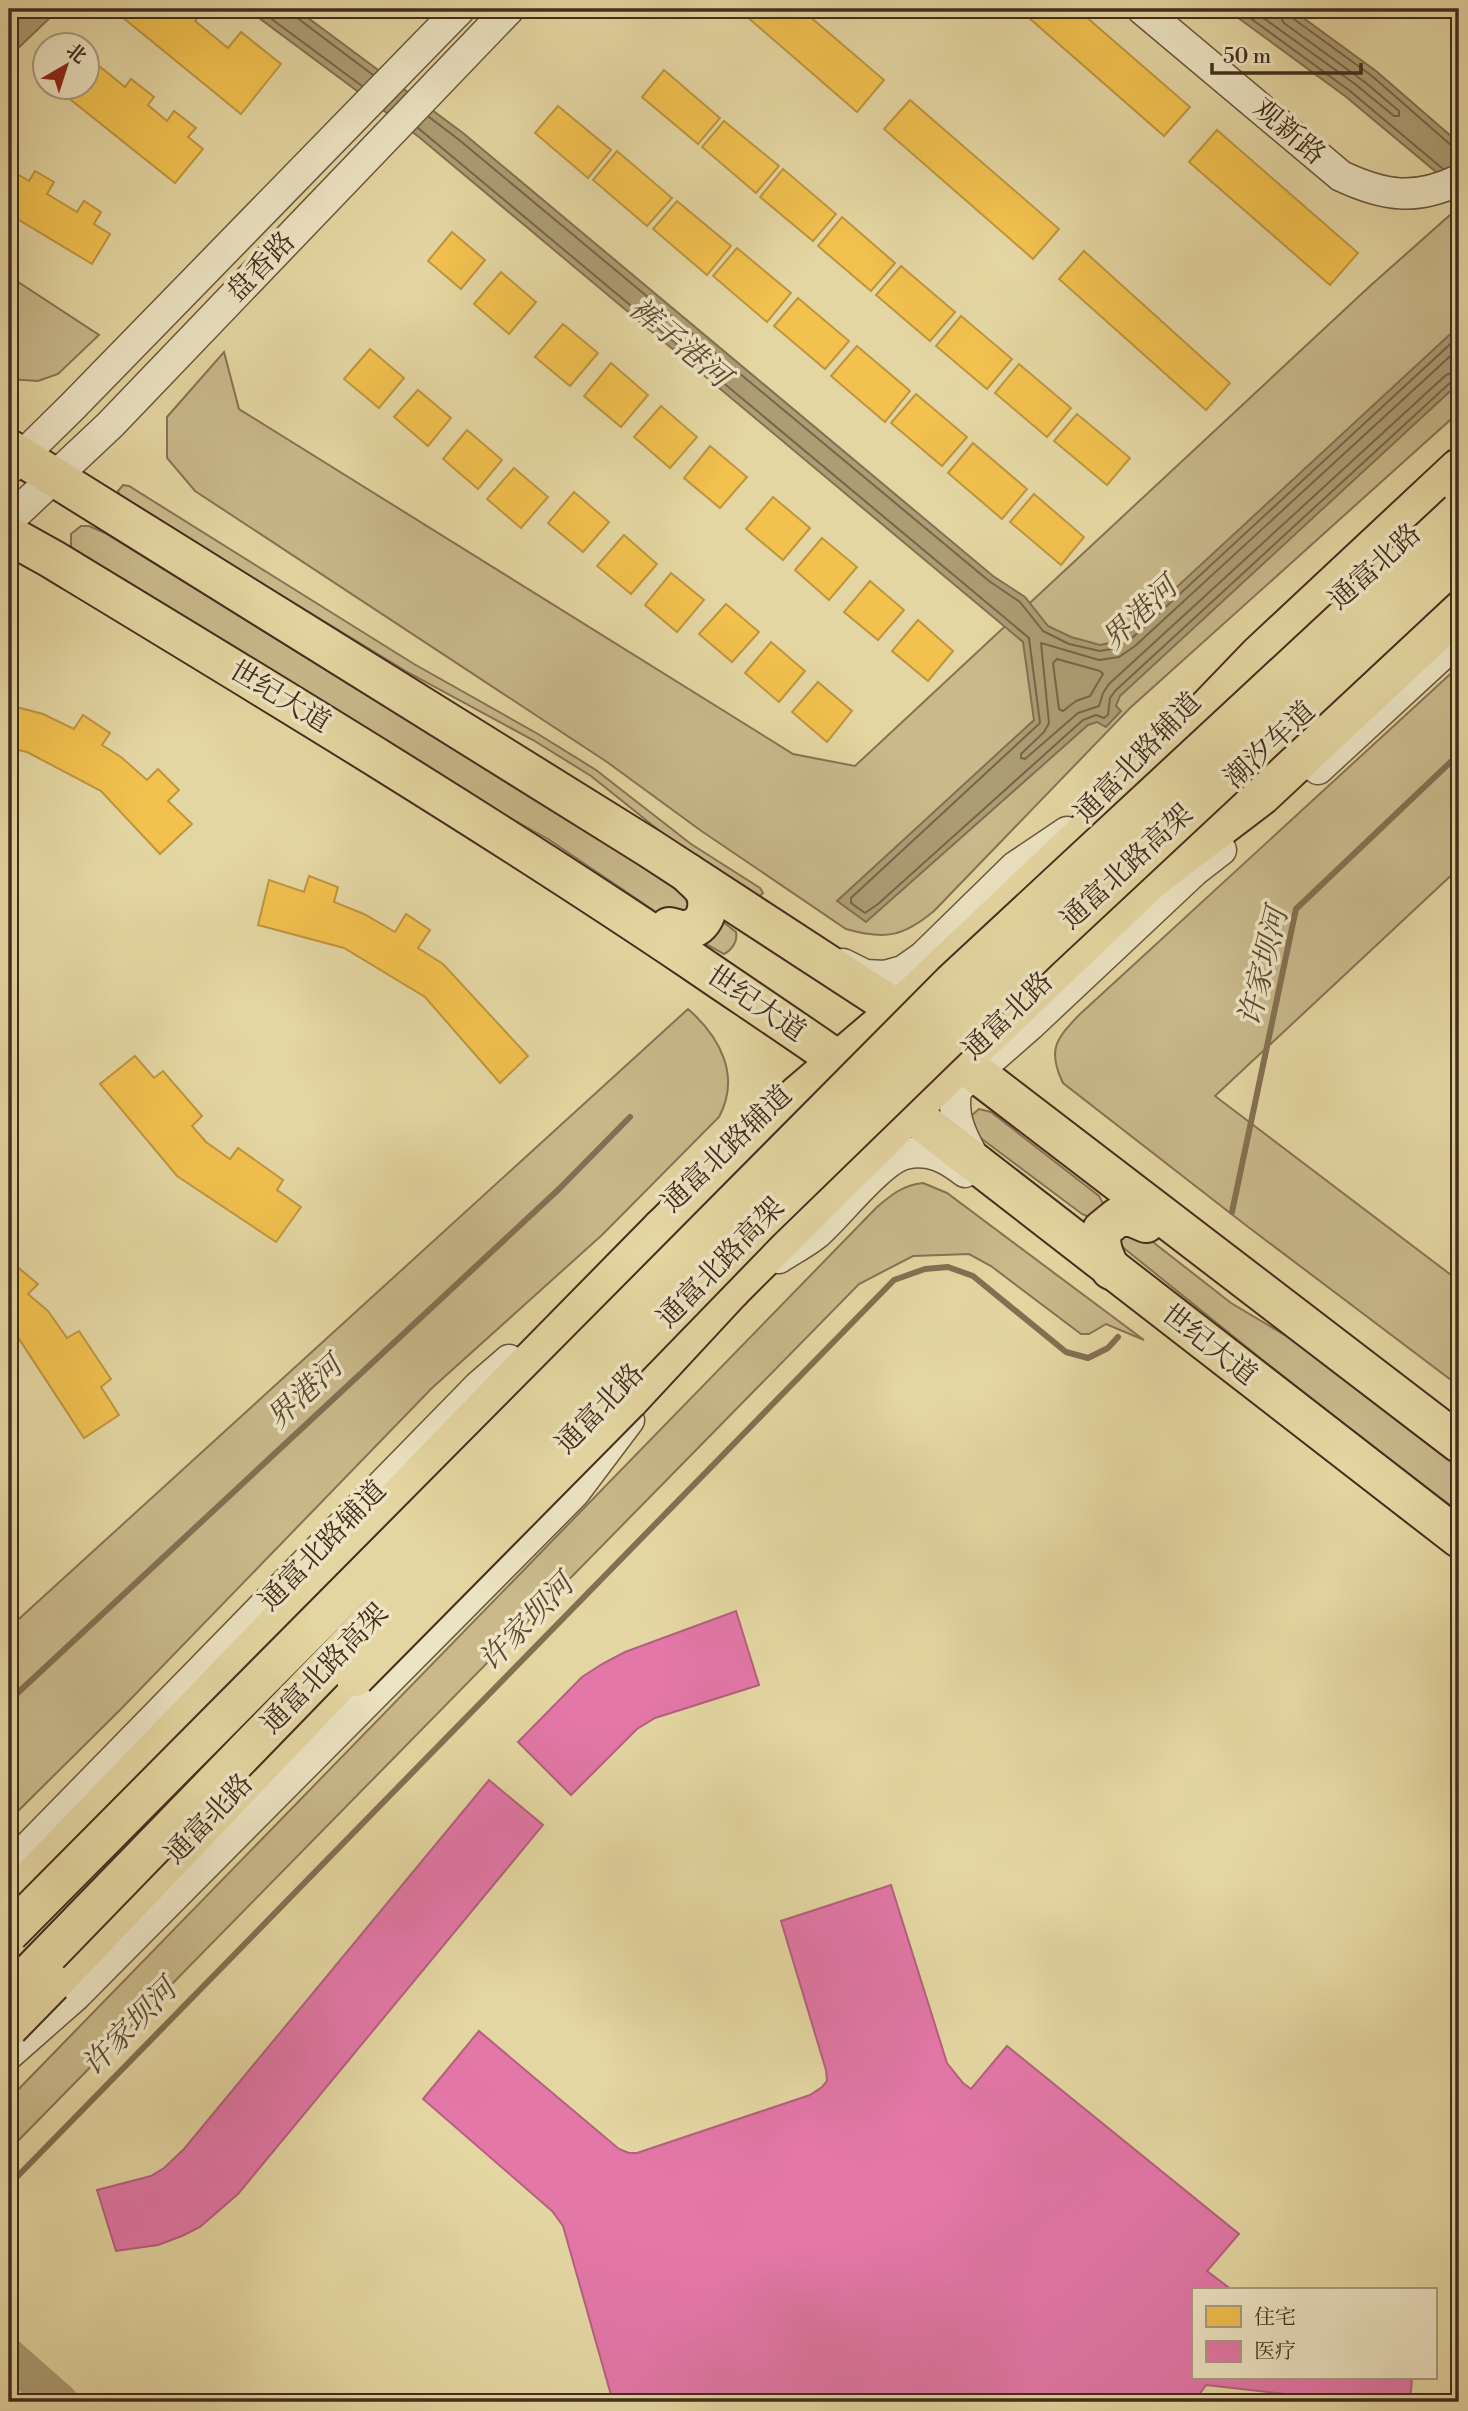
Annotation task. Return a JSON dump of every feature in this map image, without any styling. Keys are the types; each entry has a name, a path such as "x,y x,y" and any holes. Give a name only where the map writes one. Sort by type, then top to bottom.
{"main road":[{"path":"13,458 55,477 540,778 891,1006 975,1048 1459,1443"},
{"path":"1133,786 1259,655 1459,468"},
{"name":"通富北路","path":"9,1913 607,1297 662,1228 767,1118 849,1052 891,1006 1459,491"},
{"name":"通富北路高架","path":"9,1933 952,982 1459,512"},
{"name":"世纪大道","path":"9,535 303,711 599,899 849,1052 915,1116 1459,1538"},
{"name":"通富北路高架","path":"9,1995 770,1212 1040,949 1459,558"},
{"name":"通富北路","path":"9,2027 649,1358 732,1289 915,1116 975,1048 1079,964 1198,822 1459,583"},
{"path":"1152,879 1261,796 1459,611"},
{"path":"420,785 547,847 799,1009 874,1072 901,1073 975,1048 1079,964"},
{"path":"669,927 685,931 697,927 706,916 708,902 703,889 688,873"},
{"path":"975,1048 989,1103 1258,1312 1407,1403"},
{"path":"1102,1263 1102,1230 1118,1217 1132,1217 1146,1223"},
{"path":"9,1902 662,1228"},
{"path":"9,2027 637,1399 732,1289"}],"street":[{"name":"盘香路","path":"13,458 366,107 460,9"},
{"name":"盘香路","path":"9,520 110,425 509,9"},
{"name":"观新路","path":"1142,9 1341,176 1370,190 1398,193 1431,192 1454,183"},
{"name":"通富北路辅道","path":"891,1006 1125,777 1246,641 1459,446"},
{"name":"潮汐车道","path":"975,1048 1047,954 1459,569"},
{"path":"1079,964 1273,810 1459,639"},
{"path":"651,849 740,898 841,963 865,975 885,976 903,971 923,957 1016,867 1133,786"},
{"path":"891,1006 923,957"},
{"path":"975,1048 955,1122 977,1164"},
{"path":"884,1166 915,1116"},
{"path":"9,2054 76,1995 574,1493 637,1399 786,1253 876,1161 915,1116"},
{"name":"通富北路辅道","path":"9,1867 479,1386 556,1320 767,1118"},
{"path":"732,1289 816,1234 884,1166 902,1154 920,1152 937,1154 954,1163 1027,1221 1102,1263"}],"shaded area":[{"path":"1459,207 1459,412 1130,708 934,911 913,926 893,934 872,934 846,929 700,830 607,762 195,491 167,458 167,417 224,352 239,409 793,754 855,766 1370,286"},
{"path":"9,276 99,335 58,374 38,381 9,379"},
{"path":"123,485 129,486 414,664 596,770 691,844 760,888 763,893 759,897 691,856 591,776 533,740 409,673 120,497 118,491"},
{"path":"81,526 89,526 105,533 570,820 686,896 691,901 684,919 668,920 548,839 429,773 75,552 71,546 71,534"},
{"path":"1459,666 1459,868 1215,1096 1459,1281 1459,1386 1063,1083 1055,1053 1060,1038 1079,1015"},
{"path":"718,918 736,932 734,945 724,954 701,941"},
{"path":"688,1009 709,1032 724,1058 728,1087 719,1117 602,1235 432,1388 121,1709 9,1820 9,1628"},
{"path":"979,1109 991,1112 1099,1196 1104,1205 1091,1218 1082,1214 974,1133 971,1116"},
{"path":"923,1183 947,1193 1144,1340 1106,1324 1089,1334 1081,1334 991,1266 969,1254 913,1256 859,1284 9,2150 9,2099 877,1207 903,1188"},
{"path":"1135,1228 1231,1303 1320,1356 1459,1464 1459,1512 1306,1395 1120,1245 1117,1241"}],"water":[{"path":"14,9 59,9 32,32 9,57 9,14"},
{"name":"裤子港河","path":"247,9 296,9 463,133 993,576 1025,597 1048,626 1071,637 1100,645 1114,642 1126,634 1459,326 1459,383 1120,696 1116,706 1121,711 1106,727 1097,722 1088,725 866,922 837,901 1034,720 1023,642 419,137"},
{"path":"1226,9 1291,9 1376,71 1459,143 1459,191 1345,96"}],"building: 住宅":[{"path":"126,9 205,9 195,21 228,48 241,32 281,64 241,114 121,16"},
{"path":"738,9 801,9 884,80 857,112"},
{"path":"1077,9 1190,107 1164,136 1021,11"},
{"path":"102,68 125,87 131,79 154,97 148,105 167,121 174,111 196,128 188,137 203,149 175,183 74,102 102,102"},
{"path":"664,70 720,118 698,144 642,97"},
{"path":"910,100 1059,229 1033,259 884,129"},
{"path":"558,106 611,150 588,178 535,133"},
{"path":"724,121 779,166 756,193 702,147"},
{"path":"1217,130 1358,253 1330,285 1189,162"},
{"path":"617,151 672,198 647,226 593,180"},
{"path":"9,169 29,181 35,171 54,182 47,194 77,212 84,201 101,212 94,224 110,234 92,264 9,214"},
{"path":"783,169 836,214 813,241 760,197"},
{"path":"677,201 731,246 707,275 653,229"},
{"path":"842,217 895,263 871,291 818,246"},
{"path":"452,232 485,260 461,289 428,261"},
{"path":"737,248 791,293 767,322 713,276"},
{"path":"1084,251 1230,383 1206,410 1059,279"},
{"path":"901,266 955,312 930,341 876,295"},
{"path":"501,272 536,302 509,334 474,304"},
{"path":"798,298 849,341 825,369 774,326"},
{"path":"961,316 1012,359 987,389 936,346"},
{"path":"563,324 598,353 570,386 535,357"},
{"path":"857,346 910,391 885,422 831,376"},
{"path":"370,349 404,378 379,408 344,379"},
{"path":"611,363 648,395 621,427 584,396"},
{"path":"1019,364 1071,408 1047,437 995,393"},
{"path":"418,390 451,418 428,446 394,417"},
{"path":"916,394 967,437 942,466 891,423"},
{"path":"661,406 697,437 670,468 634,437"},
{"path":"1077,414 1130,458 1107,485 1054,441"},
{"path":"467,430 502,460 478,489 443,459"},
{"path":"973,443 1027,489 1002,519 948,473"},
{"path":"710,446 747,477 720,508 684,478"},
{"path":"514,468 548,497 521,528 487,499"},
{"path":"574,492 609,522 583,552 548,523"},
{"path":"1034,494 1084,537 1061,565 1010,522"},
{"path":"773,497 810,528 783,560 746,529"},
{"path":"624,535 657,564 631,594 597,566"},
{"path":"822,538 857,567 829,600 795,570"},
{"path":"671,573 704,600 677,632 645,605"},
{"path":"870,581 904,610 878,640 844,612"},
{"path":"726,604 759,632 732,662 699,634"},
{"path":"918,620 953,651 928,681 892,651"},
{"path":"771,642 805,671 779,702 745,673"},
{"path":"818,682 852,711 827,742 792,712"},
{"path":"9,705 43,714 74,729 83,715 110,733 102,745 121,757 147,780 158,769 179,790 168,801 192,824 160,854 101,791 27,752 9,748"},
{"path":"309,876 338,887 334,902 364,914 395,932 406,914 430,930 418,948 443,964 528,1056 500,1083 425,997 344,948 258,925 269,880 304,892"},
{"path":"135,1056 154,1078 163,1071 202,1116 192,1126 206,1142 230,1159 238,1148 283,1180 277,1190 301,1207 276,1242 177,1176 100,1084"},
{"path":"9,1260 38,1284 28,1294 48,1311 67,1338 79,1331 111,1379 101,1387 119,1415 84,1438 19,1339 9,1330"}],"building: 医疗":[{"path":"736,1611 759,1685 655,1718 637,1729 571,1795 518,1742 582,1677 602,1664 625,1652"},
{"path":"489,1780 543,1825 238,2194 200,2227 182,2236 158,2245 116,2251 97,2190 151,2176 184,2149"},
{"path":"891,1885 947,2063 963,2083 971,2089 1007,2046 1239,2234 1207,2271 1229,2288 1192,2288 1192,2380 1412,2380 1410,2402 1356,2402 1206,2385 1194,2402 613,2402 563,2226 552,2211 423,2099 479,2031 619,2149 629,2153 637,2153 810,2095 827,2081 826,2070 781,1921"}],"waterway":[{"name":"许家坝河","path":"1232,1212 1296,909 1459,754"},
{"name":"界港河","path":"9,1701 559,1189 630,1117"},
{"name":"许家坝河","path":"9,2185 894,1280 925,1269 948,1267 973,1276 1066,1352 1088,1358 1108,1348 1118,1337"},
{"path":"9,2357 60,2402"}]}
